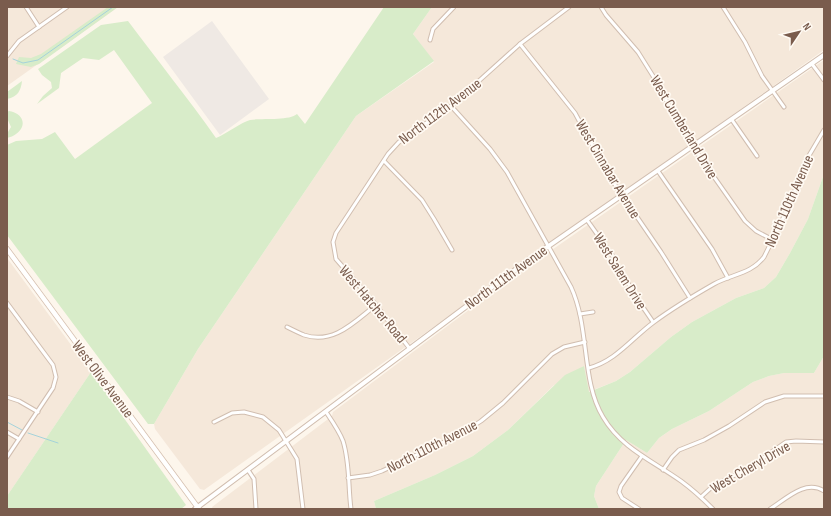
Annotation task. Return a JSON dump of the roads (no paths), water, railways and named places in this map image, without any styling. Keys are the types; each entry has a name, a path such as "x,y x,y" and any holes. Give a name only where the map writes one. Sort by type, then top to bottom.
{"main road":[{"name":"West Olive Avenue","path":"7,249 197,508"}],"street":[{"path":"26,7 39,27"},
{"path":"7,56 19,41 67,7"},
{"path":"430,40 433,29 454,7"},
{"name":"North 112th Avenue","path":"336,259 333,242 336,233 394,147 403,138 451,106 520,44 569,7"},
{"name":"West Cumberland Drive","path":"602,7 606,15 638,52 658,84 678,123 693,147 745,221 756,231 772,240"},
{"path":"723,7 746,42 762,76 784,107"},
{"name":"West Cinnabar Avenue","path":"520,44 575,113 609,176 661,252 690,298"},
{"name":"North 111th Avenue","path":"197,508 548,246 824,55"},
{"path":"812,64 824,80"},
{"path":"451,106 500,162 513,182 571,288 580,314 593,394 603,417 622,441 642,456 680,480 713,509"},
{"path":"732,120 757,156"},
{"name":"North 110th Avenue","path":"589,368 600,365 610,359 653,322 690,298 717,283 748,271 758,264 764,257 791,202 804,164 824,130"},
{"path":"384,161 422,200 452,250"},
{"path":"658,171 712,249 728,278"},
{"name":"West Salem Drive","path":"587,220 612,255 636,297 653,322"},
{"name":"West Hatcher Road","path":"336,259 376,305 410,348"},
{"path":"7,303 53,365 56,373 56,381 53,388 7,457"},
{"path":"288,327 304,335 318,338 335,335 376,305"},
{"path":"580,314 593,312"},
{"name":"North 110th Avenue","path":"348,478 370,475 382,471 461,434 491,414 552,354 564,348 585,342"},
{"path":"663,470 672,457 680,450 704,440 729,426 765,402 784,396 824,396"},
{"path":"7,397 19,401 38,412"},
{"path":"214,422 232,413 244,412 263,417 271,422 287,441 299,465 302,509"},
{"path":"326,412 343,441 346,454 351,509"},
{"path":"7,432 19,439"},
{"name":"West Cheryl Drive","path":"701,497 713,486 747,469 786,442 824,442"},
{"path":"639,509 622,498 619,492 642,456"},
{"path":"248,470 254,479 256,509"},
{"path":"773,508 802,489 812,486 824,491"}],"waterway":[{"path":"13,59 23,63 38,60 113,7"},
{"path":"7,422 22,430"},
{"path":"28,433 58,443"}]}
